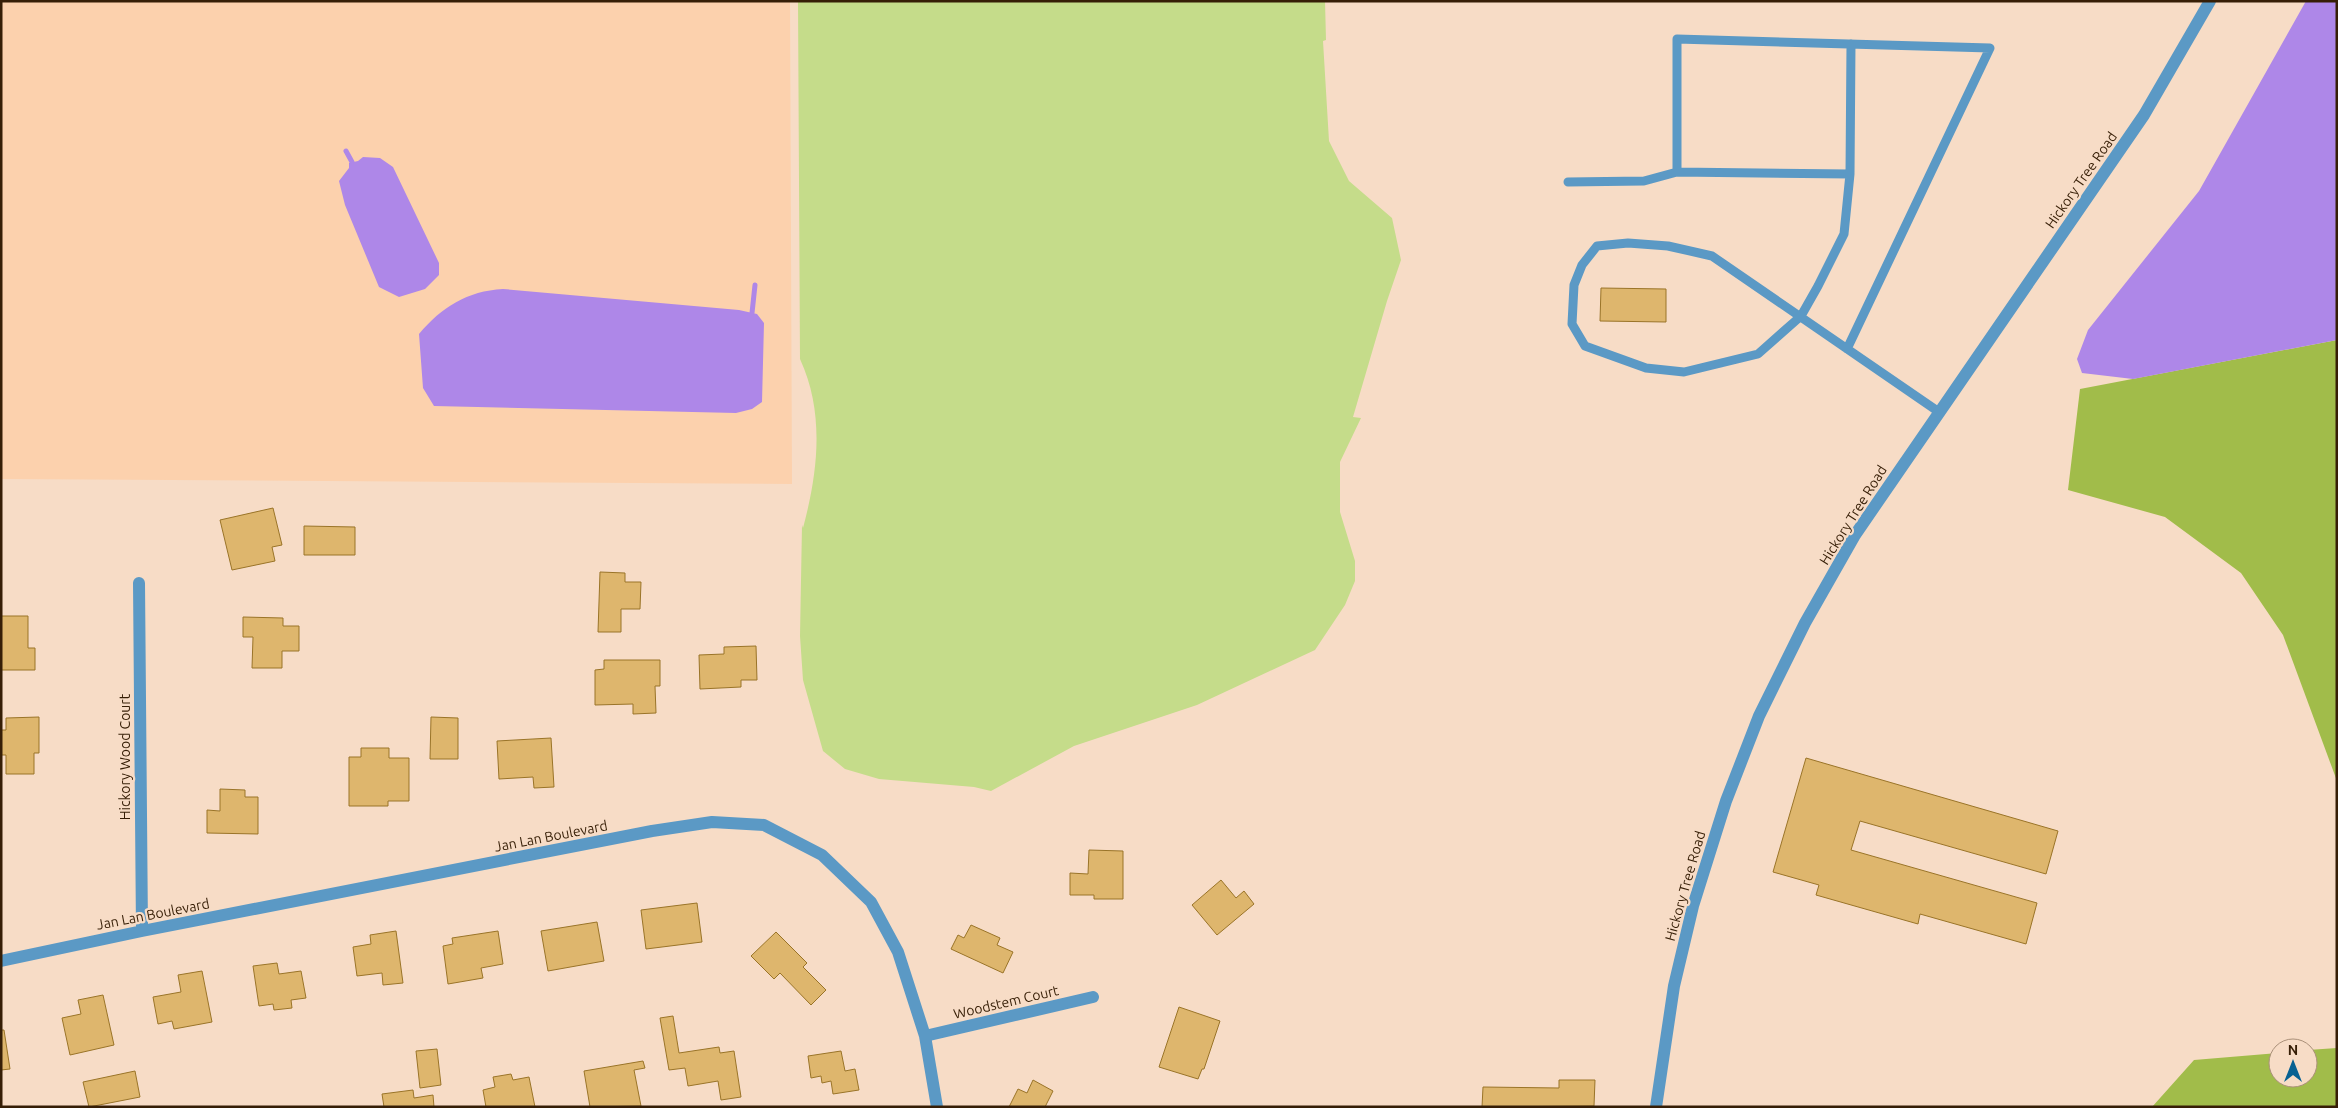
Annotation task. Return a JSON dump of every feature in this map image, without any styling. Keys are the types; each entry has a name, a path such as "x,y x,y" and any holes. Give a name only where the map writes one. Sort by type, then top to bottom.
{"street":[{"name":"Hickory Tree Road","path":"1656,1107 1674,986 1693,906 1726,801 1759,716 1805,623 1855,535 2144,115 2210,1"},
{"name":"Hickory Wood Court","path":"139,584 142,931"},
{"name":"Jan Lan Boulevard","path":"1,961 142,931 652,831 712,822 764,825 822,855 871,902 898,952 925,1036 937,1107"},
{"name":"Woodstem Court","path":"925,1036 1093,997"}],"lane":[{"path":"1677,172 1676,39 1990,48 1847,349"},
{"path":"1851,44 1850,174 1844,234 1801,316 1758,354 1684,372 1646,368 1584,346 1572,324 1574,285 1582,265 1597,246 1628,243 1668,246 1712,256 1801,316 1939,412"},
{"path":"1568,182 1644,181 1677,172 1850,174"}],"shaded area":[{"path":"1,1 790,1 792,484 1,479"},
{"path":"2306,1 2337,1 2337,340 2133,379 2082,373 2077,359 2088,330 2199,191"},
{"path":"363,157 380,158 393,167 439,263 439,275 425,289 399,297 379,287 345,205 339,181 349,168 349,163 358,161"},
{"path":"503,289 739,310 757,314 764,323 762,402 752,409 736,413 434,406 423,388 419,334 446,308 456,302 478,293"}],"green space":[{"path":"798,1 1325,1 1326,40 1323,41 1329,141 1349,181 1392,218 1401,260 1353,417 1361,418 1340,462 1340,512 1355,561 1355,581 1345,605 1315,650 1197,705 1074,746 991,791 974,787 879,779 845,769 823,751 803,680 800,636 802,525 803,528 815,464 816,421 808,379 800,359"},
{"path":"2337,340 2337,781 2283,635 2241,573 2165,517 2068,490 2080,389"},
{"path":"2337,1048 2337,1107 2152,1107 2194,1060 2268,1054 2268,1088 2318,1088 2318,1049"}],"building":[{"path":"1601,288 1666,289 1666,322 1600,321"},
{"path":"273,508 282,545 272,547 275,561 232,570 220,520"},
{"path":"304,526 355,527 355,555 304,555"},
{"path":"600,572 625,573 625,582 641,582 640,609 621,609 621,632 598,632"},
{"path":"1,616 28,616 28,648 35,648 35,670 1,670"},
{"path":"243,617 283,618 283,626 299,626 299,651 282,651 282,668 252,668 253,637 243,637"},
{"path":"756,646 757,680 741,680 741,687 700,689 699,655 724,654 724,647"},
{"path":"604,660 660,660 660,686 655,686 656,713 633,714 633,704 595,705 595,670 604,669"},
{"path":"39,717 39,753 34,753 34,774 6,774 6,755 1,755 1,730 6,730 6,718"},
{"path":"431,717 458,718 458,759 430,759"},
{"path":"551,738 554,787 534,788 533,777 499,779 497,741"},
{"path":"361,748 389,748 389,758 409,758 409,801 388,801 388,806 349,806 349,757 361,757"},
{"path":"1806,758 2058,831 2046,874 1860,821 1851,850 2037,903 2026,944 1920,914 1918,924 1816,895 1819,885 1773,872"},
{"path":"220,789 245,790 245,797 258,797 258,834 207,833 207,810 220,811"},
{"path":"1089,850 1123,851 1123,899 1094,899 1094,895 1070,895 1070,873 1088,874"},
{"path":"1221,880 1236,898 1244,891 1254,904 1217,935 1192,905"},
{"path":"697,903 702,942 646,949 641,910"},
{"path":"597,922 604,961 548,971 541,931"},
{"path":"971,925 1000,938 997,945 1013,952 1003,973 951,949 958,935 964,938"},
{"path":"396,931 403,983 383,985 382,973 357,976 353,947 371,944 370,935"},
{"path":"498,931 503,964 481,968 483,978 448,984 443,946 453,944 452,938"},
{"path":"776,932 807,963 803,967 826,990 811,1005 780,973 774,979 751,956"},
{"path":"277,963 279,974 301,971 306,998 291,1000 292,1008 274,1010 273,1004 259,1006 253,966"},
{"path":"202,971 212,1022 174,1029 172,1021 158,1024 153,997 181,992 178,975"},
{"path":"103,995 114,1045 70,1055 62,1018 81,1014 78,1000"},
{"path":"1179,1007 1220,1021 1204,1069 1202,1069 1198,1079 1159,1067"},
{"path":"673,1016 679,1053 719,1047 720,1053 734,1051 741,1097 721,1100 718,1081 688,1086 685,1068 669,1070 660,1018"},
{"path":"1,1030 4,1030 10,1069 1,1070"},
{"path":"437,1049 441,1085 420,1088 416,1051"},
{"path":"841,1051 845,1071 855,1069 859,1090 833,1094 831,1081 822,1083 821,1076 811,1078 808,1056"},
{"path":"643,1061 645,1068 634,1070 641,1106 590,1107 584,1071"},
{"path":"135,1071 140,1097 89,1107 83,1082"},
{"path":"511,1074 513,1080 529,1077 535,1107 486,1107 483,1090 495,1087 493,1077"},
{"path":"1033,1080 1053,1091 1045,1107 1009,1107 1018,1089 1027,1093"},
{"path":"1559,1080 1595,1080 1594,1106 1482,1107 1483,1087 1559,1088"},
{"path":"413,1090 414,1098 433,1095 434,1107 384,1107 382,1094"}],"waterway":[{"path":"346,151 352,162"},
{"path":"752,313 755,285"}]}
